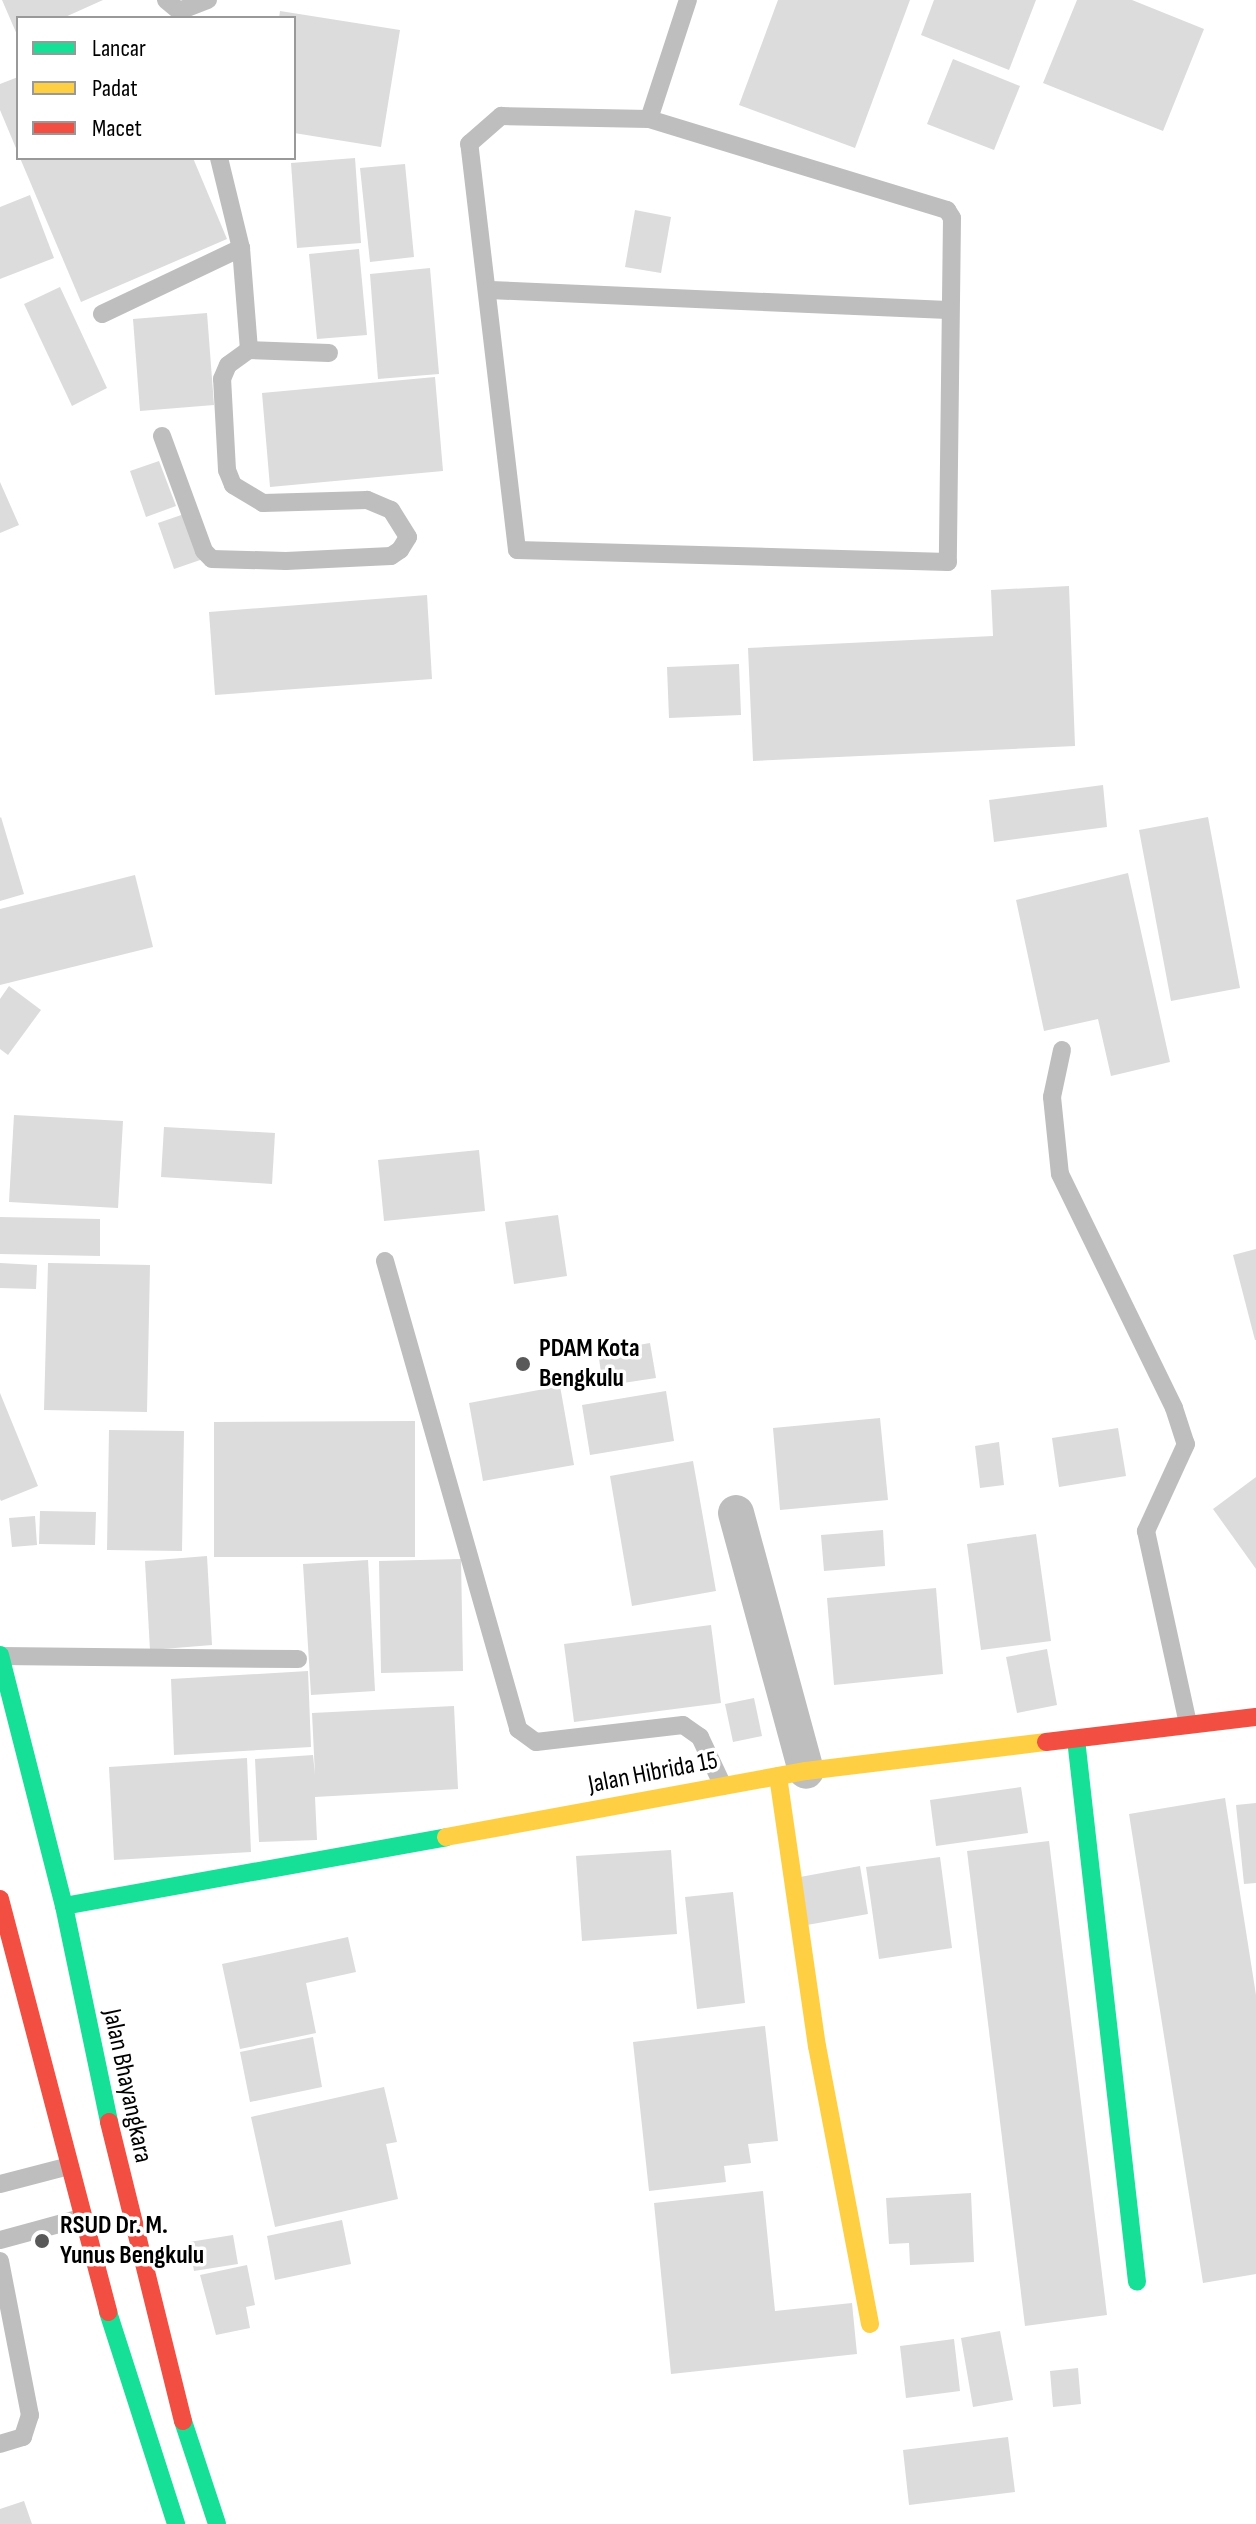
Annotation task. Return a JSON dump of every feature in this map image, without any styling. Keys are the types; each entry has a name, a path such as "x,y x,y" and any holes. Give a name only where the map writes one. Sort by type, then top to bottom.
{"street":[{"path":"736,1513 792,1773 817,2046 870,2324"},
{"name":"Jalan Bhayangkara","path":"0,1656 64,1906 92,2161 104,2213 182,2417 217,2524"},
{"name":"Jalan Hibrida 15","path":"64,1906 792,1773 1256,1717"},
{"path":"1076,1739 1137,2282"},
{"path":"0,1899 92,2161 176,2524"}],"lane":[{"path":"176,10 208,0"},
{"path":"649,119 688,0"},
{"path":"501,116 649,119 940,206 952,218 948,310 948,562 517,550 490,290 469,144 501,116"},
{"path":"219,160 241,248 249,350"},
{"path":"102,314 241,248"},
{"path":"490,290 948,310"},
{"path":"162,436 204,551 212,559 391,556 400,550 408,537 403,521 367,500 263,503 233,485 227,470 222,379 228,365 249,350 329,353"},
{"path":"1062,1050 1052,1097 1060,1174 1174,1408 1186,1444 1146,1531 1188,1723"},
{"path":"385,1261 518,1729 536,1742 683,1725 700,1737 723,1786"},
{"path":"0,1656 298,1659"},
{"path":"0,2184 92,2161"},
{"path":"0,2240 104,2213"},
{"path":"0,2261 30,2415 23,2437 0,2444"}],"building":[{"path":"2,0 103,0 67,16 16,16 16,32"},
{"path":"778,0 910,0 855,148 739,105"},
{"path":"934,0 1036,0 1009,70 921,35"},
{"path":"1077,0 1132,0 1204,29 1163,131 1043,83"},
{"path":"280,11 400,30 381,147 296,133 296,16 279,16"},
{"path":"953,59 1020,86 994,150 927,124"},
{"path":"16,78 16,148 0,110 0,84"},
{"path":"355,158 361,243 297,248 291,163"},
{"path":"21,160 194,160 227,239 81,302"},
{"path":"405,164 414,257 370,262 360,168"},
{"path":"30,195 54,258 0,279 0,207"},
{"path":"635,210 671,217 661,273 625,267"},
{"path":"359,249 367,335 317,339 309,254"},
{"path":"430,268 439,374 378,379 370,274"},
{"path":"60,287 107,388 72,406 24,304"},
{"path":"207,313 214,405 140,411 133,319"},
{"path":"435,377 443,471 270,487 262,393"},
{"path":"159,461 176,506 146,517 130,471"},
{"path":"0,482 19,525 0,533"},
{"path":"190,512 206,558 174,569 158,523"},
{"path":"1069,586 1075,746 753,761 748,648 993,636 991,590"},
{"path":"427,595 432,679 215,695 209,612"},
{"path":"739,664 741,715 669,718 667,667"},
{"path":"1103,785 1107,827 994,842 989,800"},
{"path":"1208,817 1240,988 1171,1001 1139,830"},
{"path":"0,818 24,894 0,901"},
{"path":"1128,873 1170,1062 1111,1076 1098,1019 1044,1031 1016,900"},
{"path":"135,875 153,947 0,985 0,909"},
{"path":"9,986 41,1010 8,1055 0,1049 0,999"},
{"path":"14,1115 123,1121 118,1208 9,1202"},
{"path":"164,1127 275,1133 272,1184 161,1177"},
{"path":"479,1150 485,1211 384,1221 378,1160"},
{"path":"558,1215 567,1276 514,1284 505,1222"},
{"path":"0,1217 100,1219 100,1256 0,1254"},
{"path":"1256,1249 1256,1340 1255,1340 1233,1255"},
{"path":"0,1263 37,1265 36,1289 0,1288"},
{"path":"48,1263 150,1265 147,1412 44,1410"},
{"path":"650,1343 656,1378 603,1386 598,1352"},
{"path":"560,1386 574,1465 483,1481 469,1403"},
{"path":"666,1391 674,1441 590,1455 582,1405"},
{"path":"0,1393 38,1486 1,1501 0,1499"},
{"path":"880,1418 888,1500 780,1510 773,1428"},
{"path":"415,1421 415,1557 214,1557 214,1422"},
{"path":"1118,1428 1126,1476 1059,1487 1052,1438"},
{"path":"109,1430 184,1431 182,1551 107,1550"},
{"path":"999,1442 1004,1485 980,1488 975,1446"},
{"path":"693,1461 716,1591 632,1606 610,1476"},
{"path":"1256,1477 1256,1569 1213,1509"},
{"path":"40,1511 96,1512 95,1545 39,1544"},
{"path":"35,1516 37,1545 12,1547 9,1518"},
{"path":"883,1530 885,1566 824,1571 821,1535"},
{"path":"1036,1534 1051,1641 981,1650 967,1544"},
{"path":"207,1556 212,1645 150,1650 145,1561"},
{"path":"461,1559 463,1671 381,1673 379,1561"},
{"path":"368,1560 375,1691 311,1695 303,1564"},
{"path":"936,1588 943,1674 834,1685 827,1598"},
{"path":"711,1625 721,1703 574,1722 564,1644"},
{"path":"1047,1649 1057,1705 1017,1713 1006,1657"},
{"path":"308,1671 311,1747 174,1755 171,1679"},
{"path":"754,1698 762,1736 733,1742 725,1704"},
{"path":"454,1706 458,1789 315,1797 317,1840 259,1842 255,1759 313,1755 315,1775 312,1713"},
{"path":"247,1758 251,1852 114,1860 109,1767"},
{"path":"1021,1787 1028,1833 936,1846 930,1800"},
{"path":"1225,1798 1256,1995 1256,2274 1203,2283 1129,1814"},
{"path":"1256,1803 1256,1883 1244,1884 1236,1805"},
{"path":"1049,1841 1107,2315 1025,2326 967,1851"},
{"path":"671,1850 677,1934 582,1941 576,1856"},
{"path":"940,1857 952,1948 879,1959 866,1867"},
{"path":"860,1866 868,1914 807,1925 800,1877"},
{"path":"733,1892 745,2003 697,2009 685,1897"},
{"path":"348,1937 356,1972 306,1983 316,2033 240,2049 222,1964"},
{"path":"765,2026 778,2141 748,2144 751,2163 724,2166 726,2182 649,2191 633,2042"},
{"path":"313,2037 322,2087 250,2102 240,2052"},
{"path":"384,2087 397,2142 386,2144 398,2199 275,2227 251,2117"},
{"path":"763,2191 775,2311 852,2303 857,2354 671,2374 654,2203"},
{"path":"971,2193 974,2262 910,2265 909,2243 889,2244 886,2198"},
{"path":"342,2220 351,2264 275,2280 267,2236"},
{"path":"233,2235 238,2264 194,2271 189,2242"},
{"path":"247,2265 255,2305 246,2307 250,2328 216,2335 200,2275"},
{"path":"1000,2331 1013,2400 973,2407 961,2338"},
{"path":"954,2339 960,2391 906,2398 900,2346"},
{"path":"1078,2368 1081,2404 1053,2407 1050,2371"},
{"path":"1008,2437 1015,2492 909,2505 903,2450"},
{"path":"24,2501 32,2524 0,2524 0,2509"}],"traffic: fast":[{"path":"0,1655 64,1906 109,2122"},
{"path":"1076,1739 1137,2282"},
{"path":"64,1906 446,1837"},
{"path":"108,2312 176,2524"},
{"path":"183,2421 217,2524"}],"traffic: slow":[{"path":"446,1837 806,1771 1046,1742"},
{"path":"778,1776 817,2046 870,2324"}],"traffic: jam":[{"path":"1046,1742 1256,1717"},
{"path":"0,1899 108,2312"},
{"path":"109,2122 183,2421"}],"place":[{"name":"PDAM Kota Bengkulu","path":"523,1364"},
{"name":"RSUD Dr. M. Yunus Bengkulu","path":"42,2241"}]}
